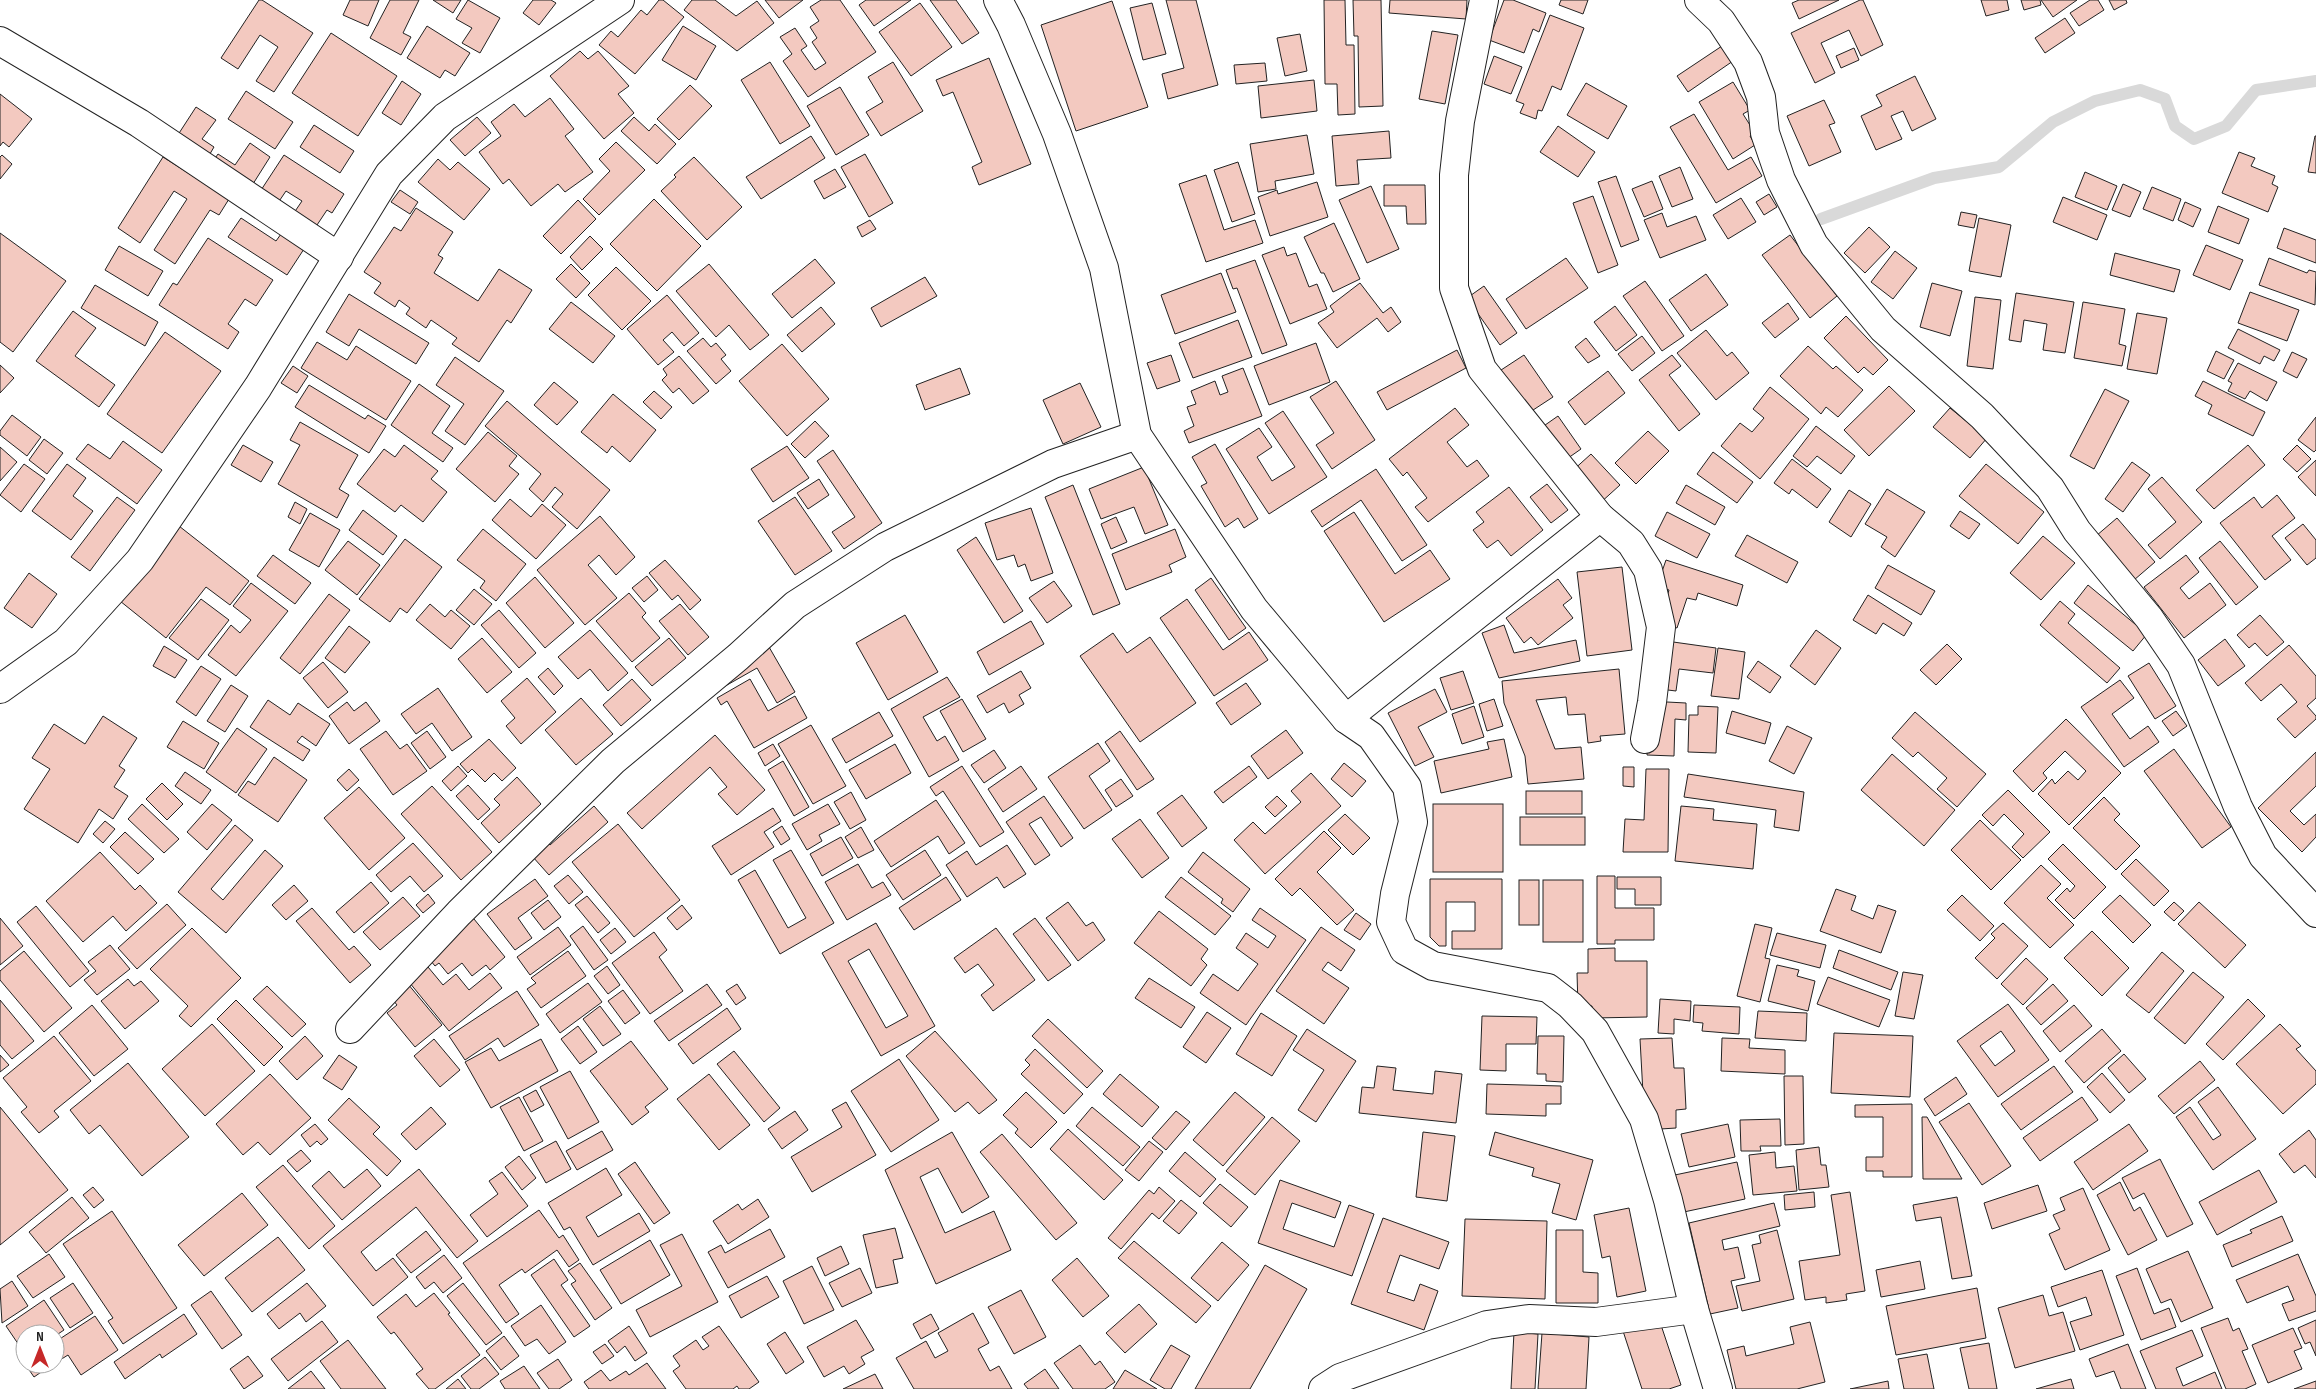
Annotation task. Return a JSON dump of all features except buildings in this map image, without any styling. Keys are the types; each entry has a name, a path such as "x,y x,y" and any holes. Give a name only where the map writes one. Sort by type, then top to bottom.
{"street":[{"path":"0,689 66,642 140,560 258,387 340,258 389,174 445,117 620,0"},
{"path":"998,0 1012,25 1057,134 1104,268 1137,435 1254,609 1346,718 1371,736 1407,786 1413,822 1390,922 1404,950 1432,966 1548,988 1570,1005 1595,1031 1644,1119 1668,1200 1694,1309 1718,1389"},
{"path":"1484,0 1460,122 1455,166 1454,288 1482,369 1600,517 1631,543 1648,570 1661,627 1652,702 1645,739"},
{"path":"1699,0 1720,21 1748,62 1761,97 1765,133 1781,180 1814,245 1883,329 1982,416 2050,488 2077,531 2149,618 2181,665 2238,807 2263,856 2316,913"},
{"path":"0,41 139,123 340,258"},
{"path":"350,1028 459,913 612,762 738,657 795,605 885,547 1053,464 1137,435"},
{"path":"1346,718 1600,517"},
{"path":"1323,1389 1340,1378 1487,1325 1529,1319 1596,1322 1694,1309"}],"waterway":[{"path":"1821,219 1934,178 1999,167 2053,122 2095,101 2140,90 2165,99 2175,126 2194,139 2226,126 2256,90 2316,81"}]}
